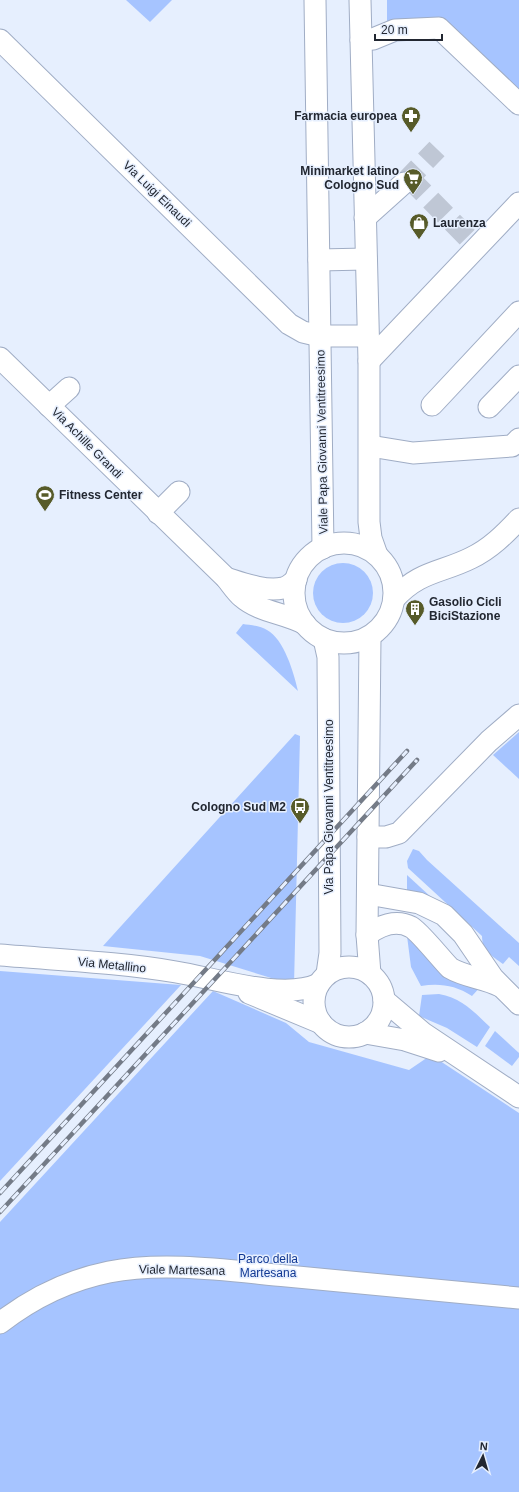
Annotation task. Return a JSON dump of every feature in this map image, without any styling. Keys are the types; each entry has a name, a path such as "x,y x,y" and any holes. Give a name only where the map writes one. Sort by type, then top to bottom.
{"street":[{"name":"Viale Papa Giovanni Ventitreesimo","path":"315,0 324,548"},
{"name":"Viale Papa Giovanni Ventitreesimo","path":"360,0 369,361 369,522 371,538 382,561 393,582 394,599 386,621 370,637 350,643 341,643 324,639 312,632 305,624 295,604 294,588 303,564 311,556 324,548 337,544 354,544 382,561 398,570 415,572 436,570"},
{"path":"361,40 373,38 395,30 439,28 519,104"},
{"name":"Via Luigi Einaudi","path":"0,40 289,324 303,332 320,336"},
{"path":"365,218 404,183"},
{"path":"369,361 473,244 519,203"},
{"path":"319,260 366,259"},
{"path":"432,405 519,312"},
{"name":"Viale Papa Giovanni Ventitreesimo","path":"320,336 368,336"},
{"name":"Via Achille Grandi","path":"0,358 226,578 242,597 256,606 305,624"},
{"path":"489,407 519,376"},
{"path":"49,406 68,388"},
{"path":"370,446 413,453 512,446 519,439"},
{"path":"158,513 179,492"},
{"name":"Viale Papa Giovanni Ventitreesimo","path":"394,599 417,578 472,557 508,532 519,520"},
{"name":"Via Achille Grandi","path":"226,578 256,586 278,589 288,586 296,580"},
{"path":"370,637 368,837 368,935 370,974"},
{"name":"Via Papa Giovanni Ventitreesimo","path":"323,979 330,953 328,673 327,650 324,639"},
{"path":"368,837 386,837 400,833 489,741 519,715"},
{"path":"368,894 419,903 444,915 463,934 500,986 519,1004"},
{"path":"368,935 384,925 402,924 411,927 450,968 456,972 487,980 500,986"},
{"name":"Via Metallino","path":"0,955 176,972 222,982 293,991 306,989 323,979"},
{"path":"350,967 360,969 370,974 380,985 384,1000 383,1011 379,1021 366,1033 353,1037 343,1037 328,1031 316,1014 314,1004 314,993 323,979 339,968 350,967"},
{"name":"Via Metallino","path":"222,982 321,1023"},
{"path":"384,1000 403,1018 519,1097"},
{"path":"366,1033 405,1040 460,1058"},
{"name":"Viale Martesana","path":"0,1323 37,1298 52,1291 109,1272 137,1269 224,1270 519,1298"}],"green space":[{"path":"126,0 172,0 150,22"},
{"path":"387,0 519,0 519,91 450,30 387,31"},
{"path":"343,563 359,568 364,572 368,577 373,593 368,609 364,614 359,618 343,623 327,618 322,614 318,609 313,593 318,577 322,572 327,568"},
{"path":"243,624 265,629 273,634 283,649 291,666 298,691 236,633"},
{"path":"519,732 519,779 493,755"},
{"path":"295,734 300,736 294,985 200,956 103,946"},
{"path":"413,849 419,851 427,860 519,943 519,966 509,957 503,964 488,953 482,941 482,936 408,868 407,861"},
{"path":"407,875 432,898 407,892"},
{"path":"407,936 483,984 472,996 453,987 441,985 421,986 411,967"},
{"path":"0,971 181,985 0,1181"},
{"name":"Parco della Martesana","path":"213,991 286,1023 309,1042 409,1070 431,1055 519,1113 519,1492 0,1492 0,1222"},
{"path":"439,994 461,1002 490,1027 477,1047 447,1028 419,1016 422,995"},
{"path":"495,1031 519,1053 519,1057 512,1066 485,1046"}],"tunnel":[{"path":"404,183 437,149"},
{"path":"409,178 470,240"}],"railway":[{"path":"0,1193 407,751"},
{"path":"0,1212 417,760"}],"place":[{"name":"Farmacia europea","path":"411,133"},
{"name":"Minimarket latino Cologno Sud","path":"413,195"},
{"name":"Laurenza","path":"419,240"},
{"name":"Fitness Center","path":"45,512"},
{"name":"Gasolio Cicli BiciStazione","path":"415,626"},
{"name":"Cologno Sud M2","path":"300,824"}]}
